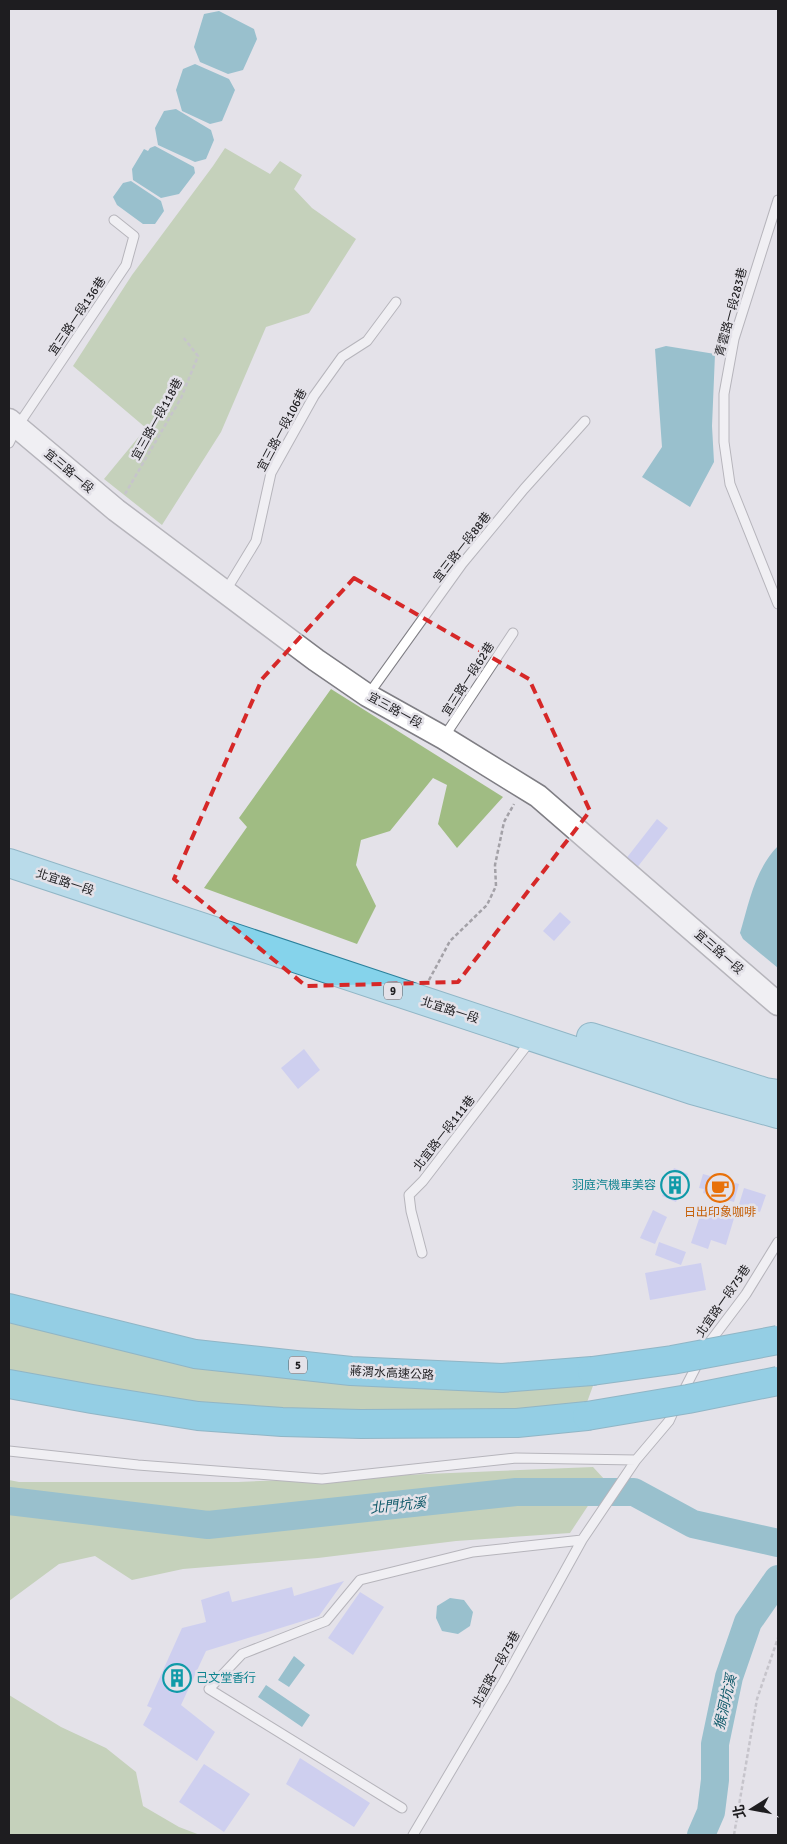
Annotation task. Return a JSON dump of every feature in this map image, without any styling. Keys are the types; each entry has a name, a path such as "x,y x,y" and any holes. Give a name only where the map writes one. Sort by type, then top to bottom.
{"highway":[{"name":"蔣渭水高速公路","path":"9,1308 195,1354 351,1371 502,1378 601,1370 672,1360 778,1340"},
{"path":"9,1384 198,1416 282,1422 361,1424 517,1423 587,1416 688,1400 778,1381"}],"main road":[{"name":"北宜路一段","path":"9,846 426,984 765,1092 778,1094"},
{"name":"北宜路一段","path":"9,863 69,888 534,1037 692,1090 778,1114"}],"street":[{"name":"宜三路一段","path":"12,430 316,660 367,695 444,738 538,796 778,1004"}],"lane":[{"name":"青雲路一段283巷","path":"778,200 734,339 724,394 724,442 730,484 778,604"},
{"name":"宜三路一段136巷","path":"12,430 126,265 134,236 114,220"},
{"name":"宜三路一段106巷","path":"225,592 256,541 271,473 314,396 342,357 367,341 396,302"},
{"name":"宜三路一段88巷","path":"367,695 462,564 524,489 585,422"},
{"name":"宜三路一段62巷","path":"444,738 513,633"},
{"name":"北宜路一段111巷","path":"422,1253 410,1210 409,1195 423,1181 534,1037"},
{"name":"北宜路一段75巷","path":"413,1835 504,1681 582,1540 636,1460 669,1421 708,1343 746,1294 778,1242"},
{"path":"9,1451 138,1465 322,1479 516,1458 636,1460"},
{"path":"402,1808 209,1690 242,1654 326,1621 360,1580 473,1552 582,1540"}],"path":[{"name":"宜三路一段118巷","path":"116,510 181,398 198,356 183,337"},
{"path":"426,984 450,941 487,905 496,886 496,865 504,822 523,787"},
{"path":"734,1835 757,1699 778,1638"}],"highlighted area":[{"path":"354,578 529,679 590,811 458,982 306,986 174,879 262,679"}],"green space":[{"path":"225,148 270,174 280,161 302,175 294,189 312,208 356,239 309,313 266,327 221,432 162,525 104,479 146,428 73,366 132,275"},
{"path":"331,689 503,797 457,848 438,824 447,785 433,778 390,831 361,840 356,865 376,906 357,944 204,888 247,827 239,818"},
{"path":"9,1323 174,1361 594,1383 586,1405 516,1412 290,1412 175,1403 9,1371"},
{"path":"593,1467 605,1480 570,1533 456,1541 318,1558 183,1569 132,1580 95,1556 59,1564 9,1601 9,1480 19,1482 238,1482"},
{"path":"9,1695 61,1727 106,1748 136,1772 143,1806 179,1827 200,1835 9,1835"}],"water":[{"path":"219,11 254,29 257,39 243,70 228,74 200,62 194,47 204,14"},
{"path":"195,64 229,79 235,90 222,121 210,124 182,111 176,90 183,69"},
{"path":"176,109 211,130 214,140 206,159 195,162 158,145 155,128 164,111"},
{"path":"155,146 194,167 195,173 179,194 161,198 133,180 132,169 144,149 148,151"},
{"path":"131,181 161,201 164,211 155,224 143,224 117,205 113,197 123,183"},
{"path":"666,346 715,354 712,426 714,462 690,507 642,477 662,447 655,349"},
{"path":"778,846 778,968 743,939 740,933 758,876 770,855"},
{"path":"450,1598 464,1600 473,1612 470,1626 458,1634 442,1631 436,1618 437,1606"},
{"path":"294,1656 305,1665 289,1687 278,1680"},
{"path":"266,1685 310,1715 302,1727 258,1697"}],"building":[{"path":"657,819 668,828 636,869 625,860"},
{"path":"560,912 571,922 554,941 543,931"},
{"path":"304,1049 320,1070 298,1089 281,1068"},
{"name":"羽庭汽機車美容","path":"674,1168 688,1174 676,1202 662,1196"},
{"name":"日出印象咖啡","path":"703,1174 739,1184 734,1202 703,1193 704,1189 699,1188"},
{"path":"744,1188 766,1195 760,1212 753,1210 751,1216 737,1211"},
{"path":"653,1210 667,1217 655,1244 640,1238"},
{"path":"702,1210 718,1216 720,1210 735,1215 726,1245 711,1240 708,1249 691,1243"},
{"path":"659,1242 686,1252 681,1265 655,1255"},
{"path":"701,1263 706,1290 650,1300 645,1273"},
{"name":"己文堂香行","path":"344,1581 319,1616 206,1651 181,1705 215,1732 197,1761 143,1725 152,1708 147,1706 182,1628 206,1622 201,1600 229,1591 232,1602 292,1587 294,1596"},
{"path":"360,1592 384,1607 353,1655 328,1638"},
{"path":"300,1758 370,1803 354,1827 286,1784"},
{"path":"204,1764 250,1794 224,1832 179,1802"}],"waterway":[{"name":"北門坑溪","path":"9,1501 208,1525 516,1492 634,1492 693,1524 778,1543"},
{"name":"猴洞坑溪","path":"701,1835 711,1812 715,1780 715,1744 729,1677 748,1622 778,1579"}],"place":[{"name":"羽庭汽機車美容","path":"675,1185"},
{"name":"日出印象咖啡","path":"720,1188"},
{"name":"己文堂香行","path":"177,1678"}]}
